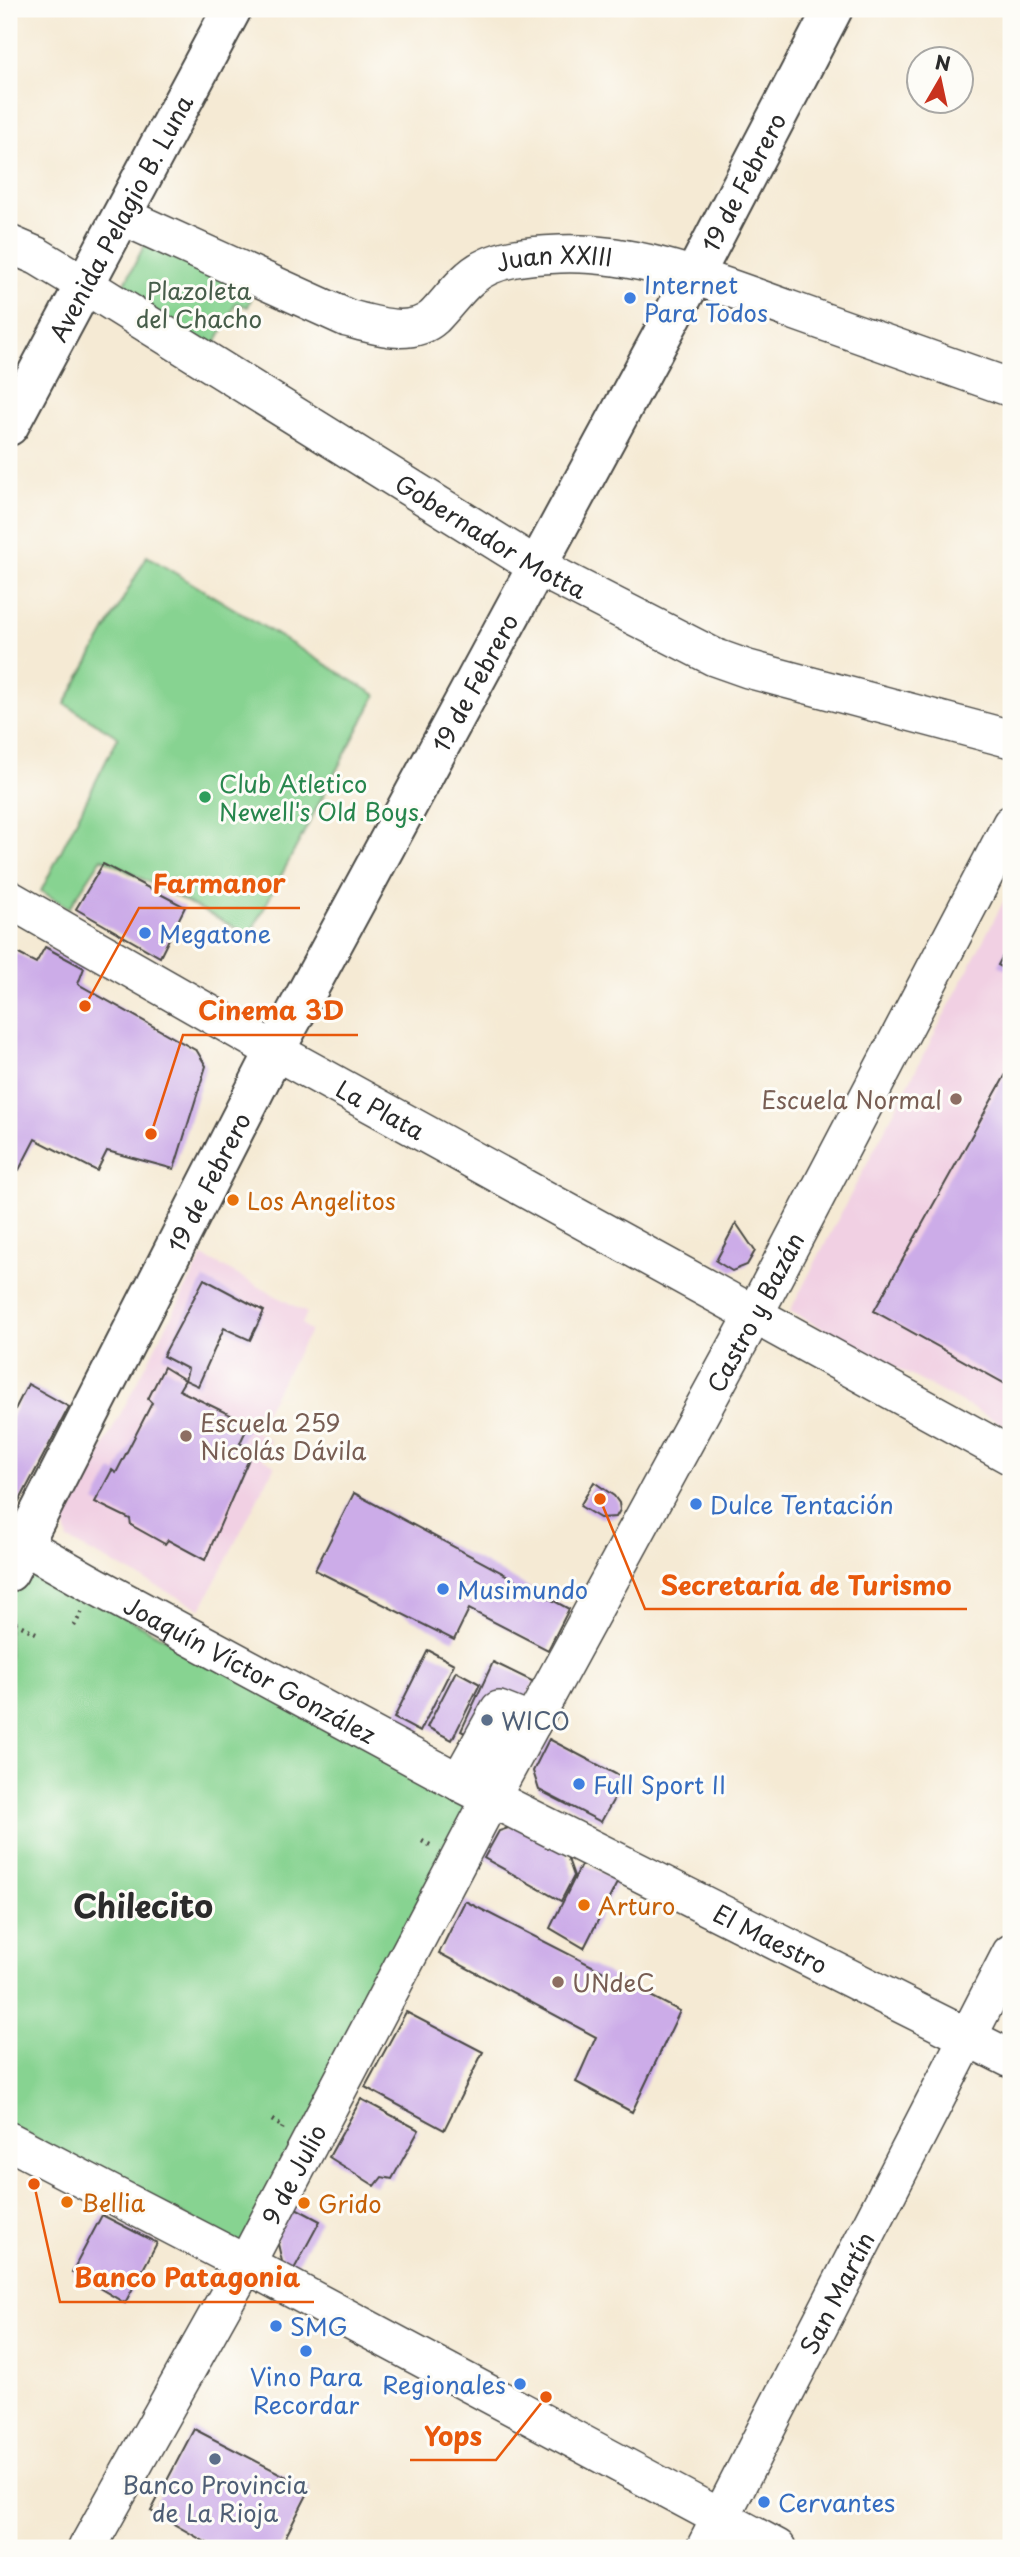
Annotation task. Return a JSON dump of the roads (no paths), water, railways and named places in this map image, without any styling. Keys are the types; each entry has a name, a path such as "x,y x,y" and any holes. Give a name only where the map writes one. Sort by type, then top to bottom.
{"main road":[{"name":"Avenida Pelagio B. Luna","path":"9,426 232,9"},
{"name":"19 de Febrero","path":"14,1551 275,1051 694,276 833,9"}],"street":[{"name":"Juan XXIII","path":"122,216 347,318 387,327 403,328 428,322 471,277 491,266 513,259 562,254 636,259 694,276 1011,388"},
{"name":"Gobernador Motta","path":"9,244 37,256 85,285 536,566 714,657 748,670 1011,738"},
{"name":"Castro y Bazán","path":"475,1790 533,1723 755,1313 1011,824"},
{"name":"La Plata","path":"9,899 275,1051 1011,1455"},
{"name":"Joaquín Víctor González","path":"14,1551 94,1585 475,1790"},
{"name":"El Maestro","path":"475,1790 1011,2059"},
{"name":"9 de Julio","path":"87,2548 246,2264 475,1790"},
{"name":"San Martín","path":"712,2533 1011,1953"},
{"path":"9,2141 246,2264 712,2533 777,2548"}],"place":[{"name":"Internet Para Todos","path":"630,298"},
{"name":"Club Atletico Newell's Old Boys.","path":"205,797"},
{"name":"Megatone","path":"145,933"},
{"name":"Farmanor","path":"85,1006"},
{"name":"Escuela Normal","path":"956,1099"},
{"name":"Cinema 3D","path":"151,1134"},
{"name":"Los Angelitos","path":"233,1200"},
{"name":"Escuela 259 Nicolás Dávila","path":"186,1436"},
{"name":"Secretaría de Turismo","path":"600,1499"},
{"name":"Dulce Tentación","path":"696,1504"},
{"name":"Musimundo","path":"443,1589"},
{"name":"WICO","path":"487,1720"},
{"name":"Full Sport II","path":"579,1784"},
{"name":"Arturo","path":"584,1905"},
{"name":"UNdeC","path":"558,1982"},
{"name":"Banco Patagonia","path":"34,2184"},
{"name":"Bellia","path":"67,2202"},
{"name":"Grido","path":"304,2203"},
{"name":"SMG","path":"276,2326"},
{"name":"Vino Para Recordar","path":"306,2351"},
{"name":"Regionales","path":"520,2384"},
{"name":"Yops","path":"546,2397"},
{"name":"Banco Provincia de La Rioja","path":"215,2459"},
{"name":"Cervantes","path":"764,2502"}],"district":[{"name":"Chilecito","path":"143,1905"}],"park label":[{"name":"Plazoleta del Chacho","path":"199,304"}]}
